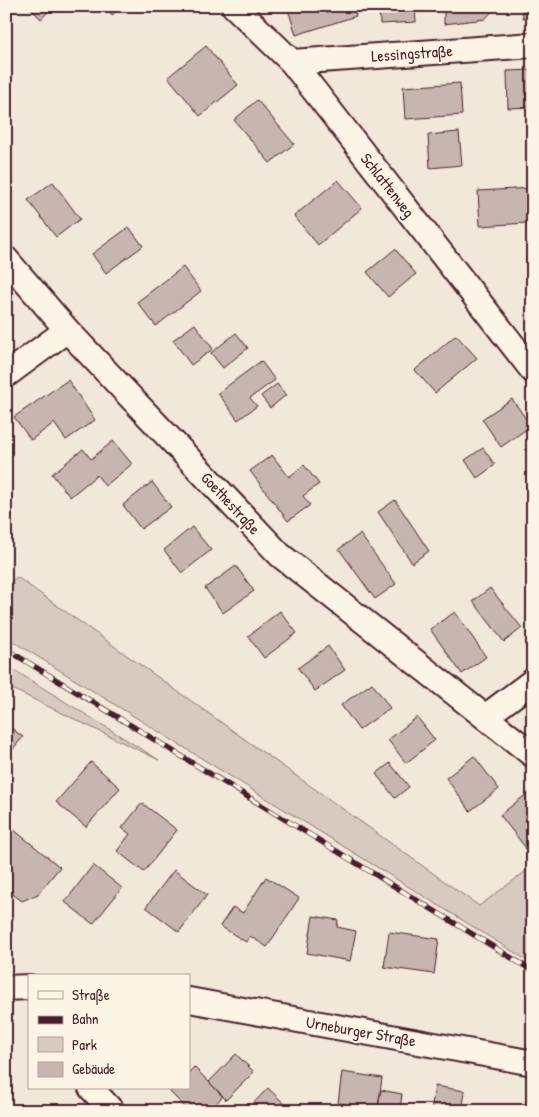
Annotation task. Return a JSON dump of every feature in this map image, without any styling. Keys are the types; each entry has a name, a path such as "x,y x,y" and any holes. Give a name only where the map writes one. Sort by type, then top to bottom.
{"street":[{"name":"Schlattenweg","path":"234,6 292,62 533,371"},
{"name":"Lessingstraße","path":"292,62 533,44"},
{"name":"Goethestraße","path":"6,259 67,330 280,555 533,755"},
{"path":"6,375 67,330"},
{"path":"485,717 533,681"},
{"path":"6,988 28,987"},
{"name":"Urneburger Straße","path":"190,1000 533,1062"},
{"path":"93,1090 112,1111"}],"green space":[{"path":"17,577 479,906 533,866 533,964 6,637 6,585"},
{"path":"6,665 159,760 6,686"}],"building":[{"path":"28,6 54,6 41,19"},
{"path":"105,6 123,6 112,15"},
{"path":"287,6 353,6 356,16 296,35"},
{"path":"379,6 415,6 416,22 380,24"},
{"path":"444,6 497,6 485,19 444,24"},
{"path":"522,6 533,6 533,17 523,18"},
{"path":"206,46 238,85 200,116 168,77"},
{"path":"533,70 533,107 508,108 507,71"},
{"path":"460,83 462,115 405,119 403,87"},
{"path":"257,100 294,144 270,163 234,120"},
{"path":"459,132 462,165 430,168 428,135"},
{"path":"338,180 362,208 318,245 294,216"},
{"path":"53,182 80,219 56,237 28,200"},
{"path":"533,188 533,237 528,237 527,223 480,226 478,191"},
{"path":"129,227 143,246 106,273 92,254"},
{"path":"395,249 416,274 388,297 367,272"},
{"path":"183,267 201,291 156,326 137,302"},
{"path":"195,324 213,349 191,365 173,340"},
{"path":"236,333 248,348 223,368 211,353"},
{"path":"456,335 477,358 435,393 415,370"},
{"path":"261,361 275,380 250,398 257,406 238,420 218,393"},
{"path":"68,380 95,420 66,440 54,423 31,440 14,417"},
{"path":"277,384 286,395 270,408 261,396"},
{"path":"512,399 531,426 501,447 482,419"},
{"path":"113,441 132,464 105,486 97,475 70,497 52,474 83,449 91,459"},
{"path":"483,448 495,465 477,478 465,460"},
{"path":"272,455 289,477 304,465 319,484 303,496 310,505 288,521 250,471"},
{"path":"152,482 171,507 141,529 123,505"},
{"path":"395,500 429,551 412,563 378,512"},
{"path":"192,527 211,550 182,573 164,550"},
{"path":"360,534 396,584 375,599 339,549"},
{"path":"236,566 254,591 223,613 205,588"},
{"path":"490,588 522,628 504,642 473,601"},
{"path":"280,611 297,633 264,658 248,636"},
{"path":"455,612 486,657 462,674 430,629"},
{"path":"328,646 345,670 315,691 298,668"},
{"path":"372,683 390,708 359,730 341,705"},
{"path":"417,717 435,740 406,763 388,740"},
{"path":"6,724 23,737 6,757"},
{"path":"474,756 499,789 470,811 446,778"},
{"path":"91,762 120,788 86,827 56,802"},
{"path":"390,763 409,787 395,798 376,774"},
{"path":"533,789 533,841 525,847 500,815"},
{"path":"142,803 177,830 144,872 117,851 130,834 122,828"},
{"path":"6,829 14,830 60,867 38,894 22,901 6,889"},
{"path":"93,865 122,888 93,924 65,902"},
{"path":"174,870 207,895 179,932 146,907"},
{"path":"266,877 299,898 267,947 250,936 246,942 220,926 233,907 243,913"},
{"path":"313,916 338,920 337,927 356,931 350,961 307,953"},
{"path":"389,932 439,939 434,974 384,967"},
{"path":"236,1054 254,1072 226,1100 209,1082"},
{"path":"194,1067 223,1096 209,1111 189,1111 170,1092 172,1090 190,1090 190,1071"},
{"path":"342,1072 382,1078 378,1109 338,1103"},
{"path":"435,1086 465,1091 463,1106 484,1109 484,1111 431,1111"},
{"path":"268,1088 292,1111 246,1111"},
{"path":"381,1090 402,1094 400,1111 377,1111"}],"railway":[{"path":"6,649 533,971"}]}
